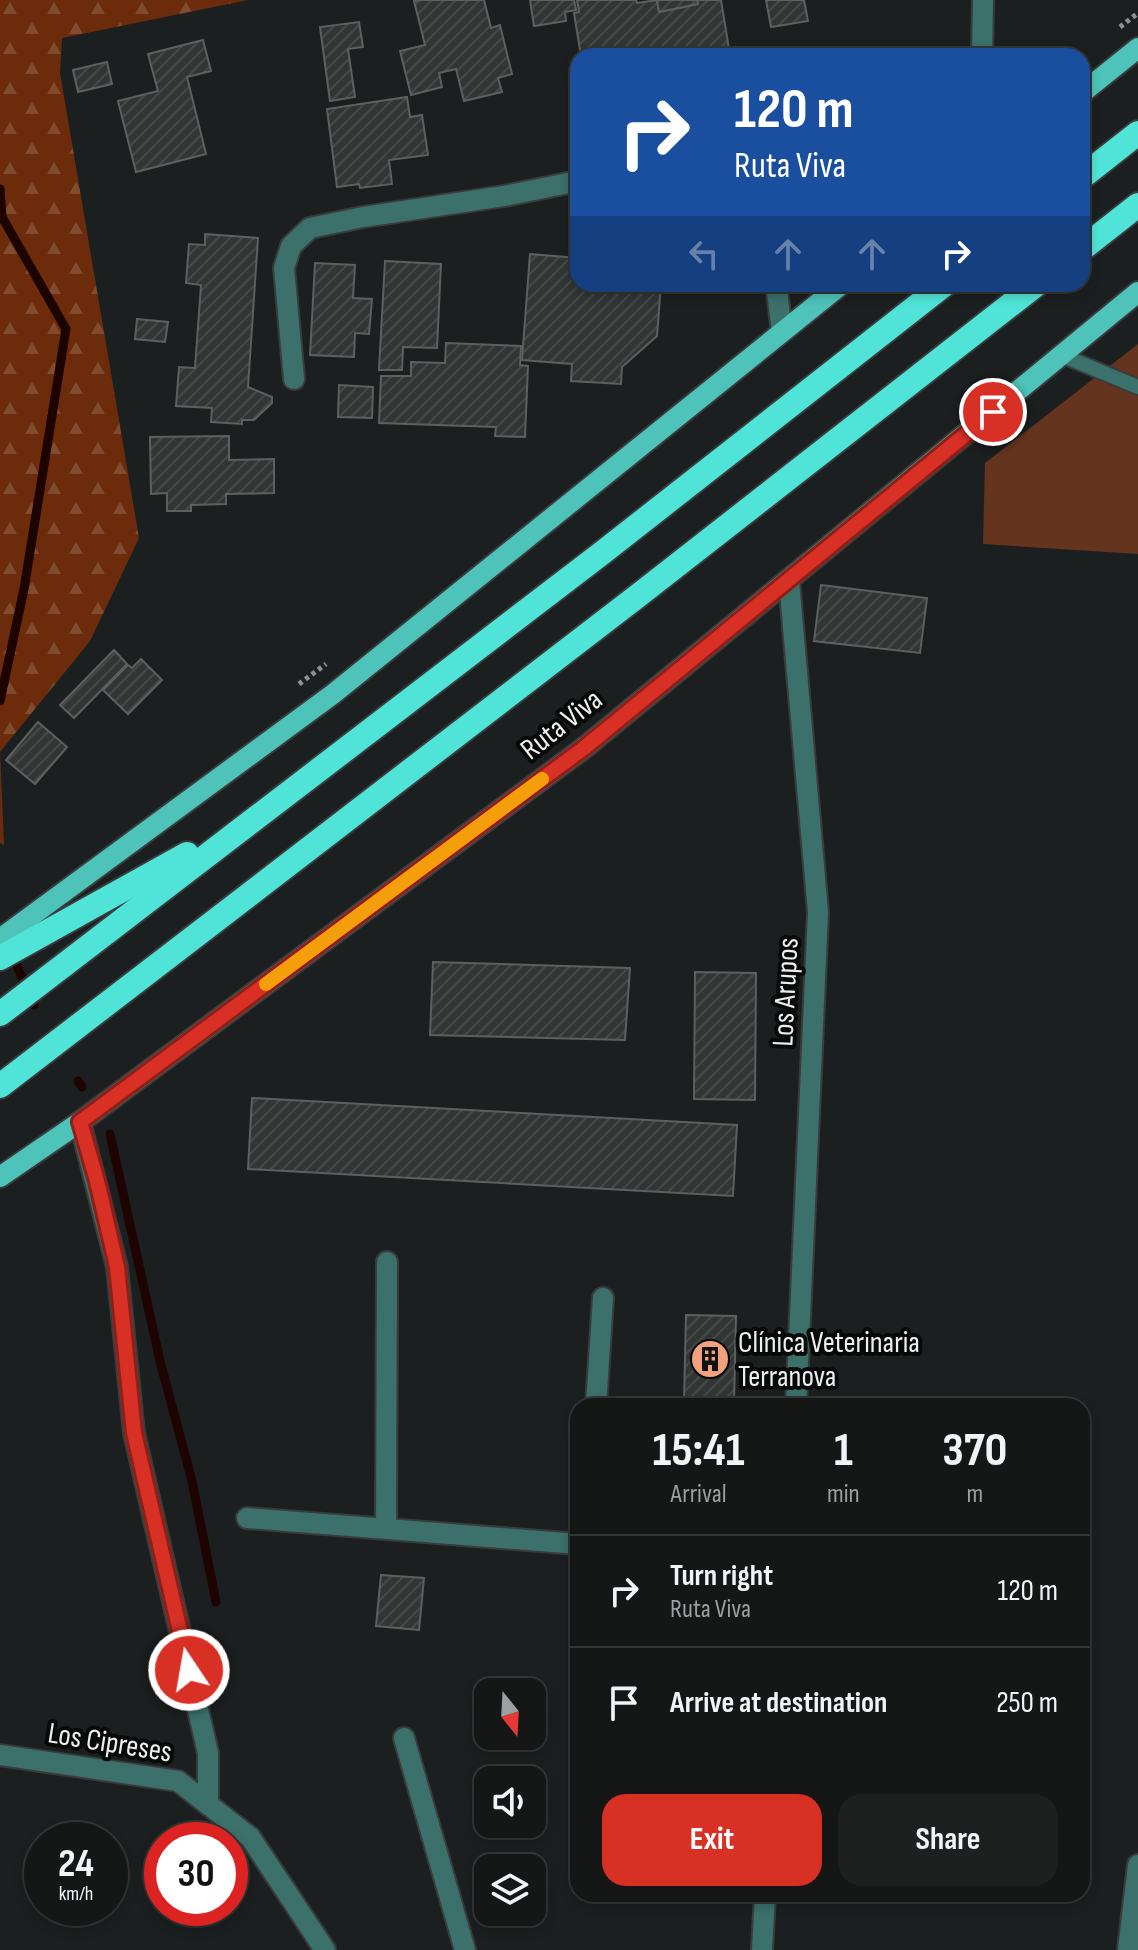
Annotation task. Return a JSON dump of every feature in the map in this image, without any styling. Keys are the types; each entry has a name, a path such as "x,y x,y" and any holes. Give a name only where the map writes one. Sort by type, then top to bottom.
{"highway":[{"path":"1090,171 1138,133"},
{"path":"1090,243 1138,205"},
{"path":"0,1014 602,553 935,292"},
{"name":"Ruta Viva","path":"0,1086 1027,292"},
{"path":"0,958 266,810"}],"main road":[{"path":"1090,87 1138,48"},
{"path":"0,939 333,694 832,292"},
{"name":"Ruta Viva","path":"0,1177 80,1122 584,748 1138,292"}],"street":[{"path":"982,48 983,0"},
{"path":"294,379 284,268 291,246 310,228 570,183"},
{"path":"777,292 782,332"},
{"name":"Los Arupos","path":"789,581 818,912 796,1398"},
{"path":"80,1122 117,1267 134,1433 208,1753 208,1805"},
{"path":"386,1528 387,1262"},
{"path":"597,1398 603,1298"},
{"path":"247,1518 570,1543"},
{"path":"404,1738 465,1950"},
{"name":"Los Cipreses","path":"0,1755 178,1781 250,1837 325,1950"},
{"path":"1128,1950 1138,1865"},
{"path":"762,1950 765,1902"}],"lane":[{"path":"1061,355 1138,387"}],"path":[{"path":"291,690 328,662"}],"shaded area":[{"path":"1138,344 1138,554 983,544 985,463"}],"green space":[{"path":"0,0 248,0 62,38 60,73 139,538 90,641 0,752"},
{"path":"0,752 4,845 0,843"}],"building":[{"path":"484,0 491,28 500,25 512,74 498,78 502,92 464,101 456,69 439,73 442,87 411,95 400,51 425,45 414,1"},
{"path":"530,0 574,0 576,10 565,12 566,21 534,26"},
{"path":"577,0 636,0 637,3 657,0 659,12 698,4 697,0 721,0 729,48 580,48 574,13 579,12"},
{"path":"657,0 697,0 698,4 659,12"},
{"path":"766,0 804,0 808,21 771,27"},
{"path":"359,22 363,47 348,49 355,97 330,101 320,27"},
{"path":"203,40 211,71 187,77 206,154 136,172 118,101 158,91 148,54"},
{"path":"107,62 112,84 78,92 73,70"},
{"path":"407,97 410,117 422,115 428,155 389,160 392,184 337,187 327,109"},
{"path":"205,234 258,238 248,387 272,397 272,403 254,420 242,420 242,424 211,422 212,408 176,406 179,367 195,368 201,285 186,283 189,244 205,245"},
{"path":"530,254 570,257 570,292 660,292 657,336 622,367 621,384 571,381 572,364 522,360"},
{"path":"385,261 441,264 437,348 403,347 402,370 379,370"},
{"path":"315,263 355,265 353,298 372,299 369,334 355,333 354,357 310,355"},
{"path":"137,319 168,322 165,342 135,339"},
{"path":"446,343 521,346 520,365 528,366 525,437 495,436 496,427 379,423 381,376 411,376 411,362 445,363"},
{"path":"339,385 373,387 372,418 338,417"},
{"path":"229,436 229,460 274,459 274,493 226,494 226,504 191,505 191,511 167,511 167,493 151,494 150,437"},
{"path":"821,585 927,598 920,653 814,641"},
{"path":"114,650 127,664 74,718 60,705"},
{"path":"141,659 162,680 128,714 103,690 128,665 132,668"},
{"path":"38,722 67,747 35,784 6,760"},
{"path":"433,962 630,968 625,1040 430,1035"},
{"path":"695,972 756,973 755,1100 694,1099"},
{"path":"252,1098 737,1125 733,1196 248,1169"},
{"name":"Clínica Veterinaria Terranova","path":"686,1315 736,1316 734,1398 684,1398"},
{"path":"381,1575 424,1578 419,1630 376,1626"}],"waterway":[{"path":"0,189 2,217 66,329 24,589 0,701"},
{"path":"17,966 34,1005"},
{"path":"78,1081 82,1087"},
{"path":"110,1134 160,1361 192,1481 216,1602"}],"slow traffic":[{"path":"266,984 542,779"}],"place":[{"name":"Clínica Veterinaria Terranova","path":"710,1359"}],"route":[{"path":"189,1670 134,1433 117,1267 80,1122 584,748 993,412"}]}
